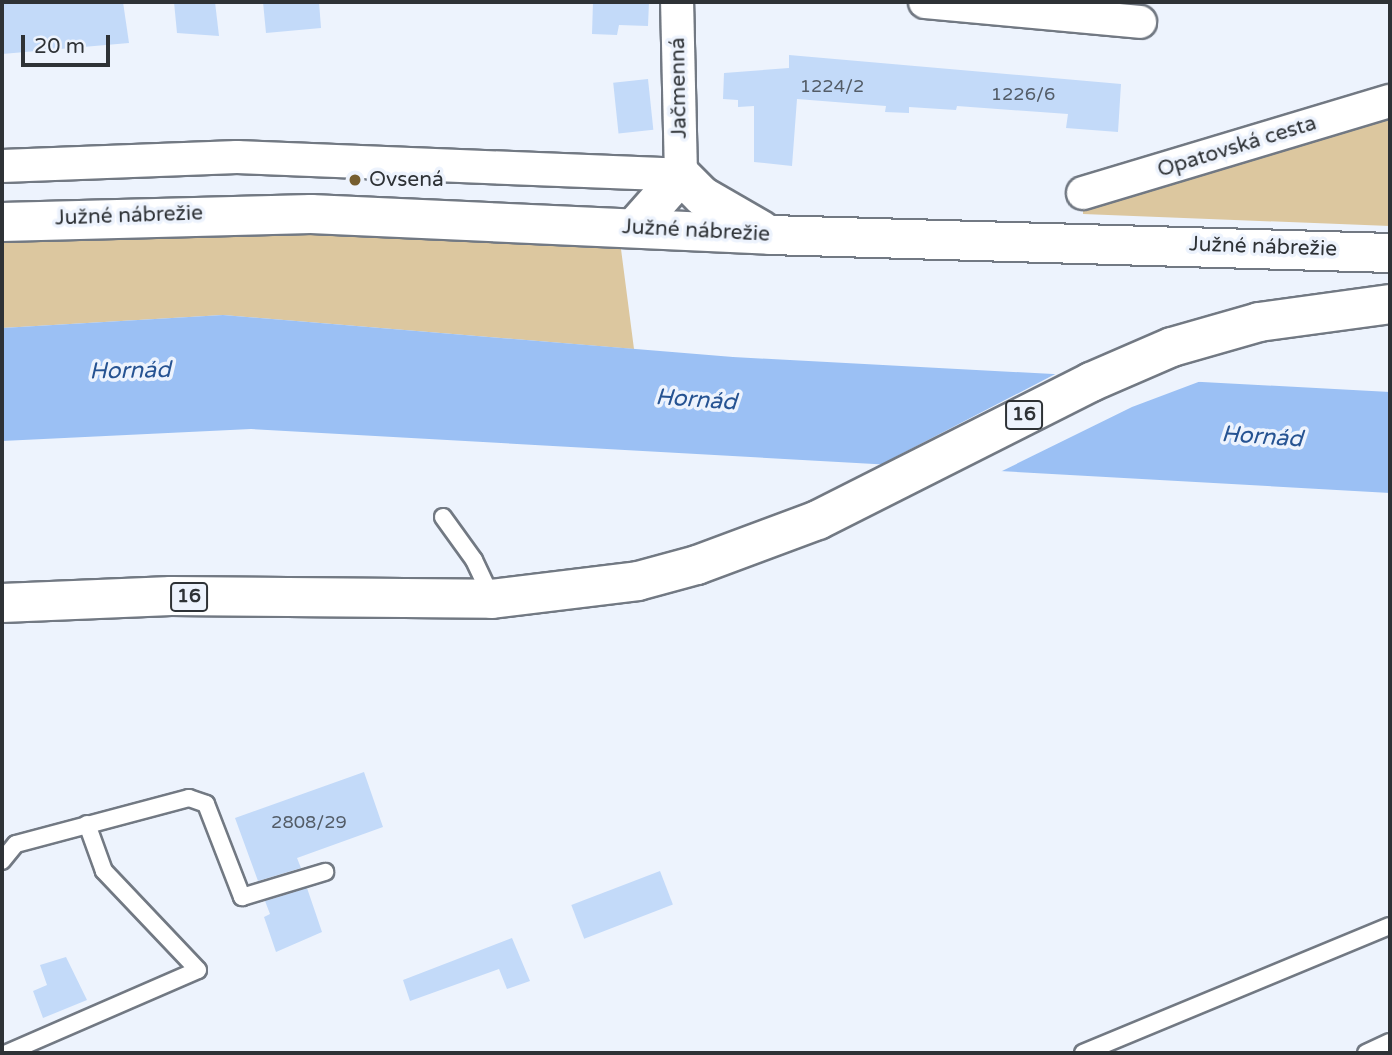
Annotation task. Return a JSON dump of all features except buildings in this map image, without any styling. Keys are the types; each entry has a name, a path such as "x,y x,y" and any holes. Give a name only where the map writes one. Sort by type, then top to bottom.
{"highway":[{"path":"634,228 681,175 702,196 770,234"},
{"name":"Južné nábrežie","path":"2,222 299,214 770,234 1390,253"},
{"name":"16","path":"6,605 171,596 492,598 638,581 750,547 830,514 1137,361 1212,334 1309,313 1390,304"}],"street":[{"name":"Jačmenná","path":"677,2 681,175"},
{"path":"925,2 1140,22"},
{"name":"Opatovská cesta","path":"1083,193 1390,101"},
{"path":"2,166 237,157 681,175"}],"lane":[{"path":"443,517 474,560 492,598"},
{"path":"2,861 16,844 189,797 206,804 242,897 325,872"},
{"path":"8,1053 198,970 104,871 87,824"},
{"path":"1083,1053 1390,926"},
{"path":"1366,1053 1390,1042"}],"shaded area":[{"path":"1390,101 1390,226 1083,214 1083,193"},
{"path":"254,232 621,249 634,349 223,315 2,328 2,241"}],"water":[{"name":"Hornád","path":"223,315 733,357 1390,392 1390,493 251,429 2,441 2,328"}],"pier":[{"path":"1063,370 1209,378 1132,407 1000,472 876,467"}],"place":[{"name":"Ovsená","path":"355,180"}]}
